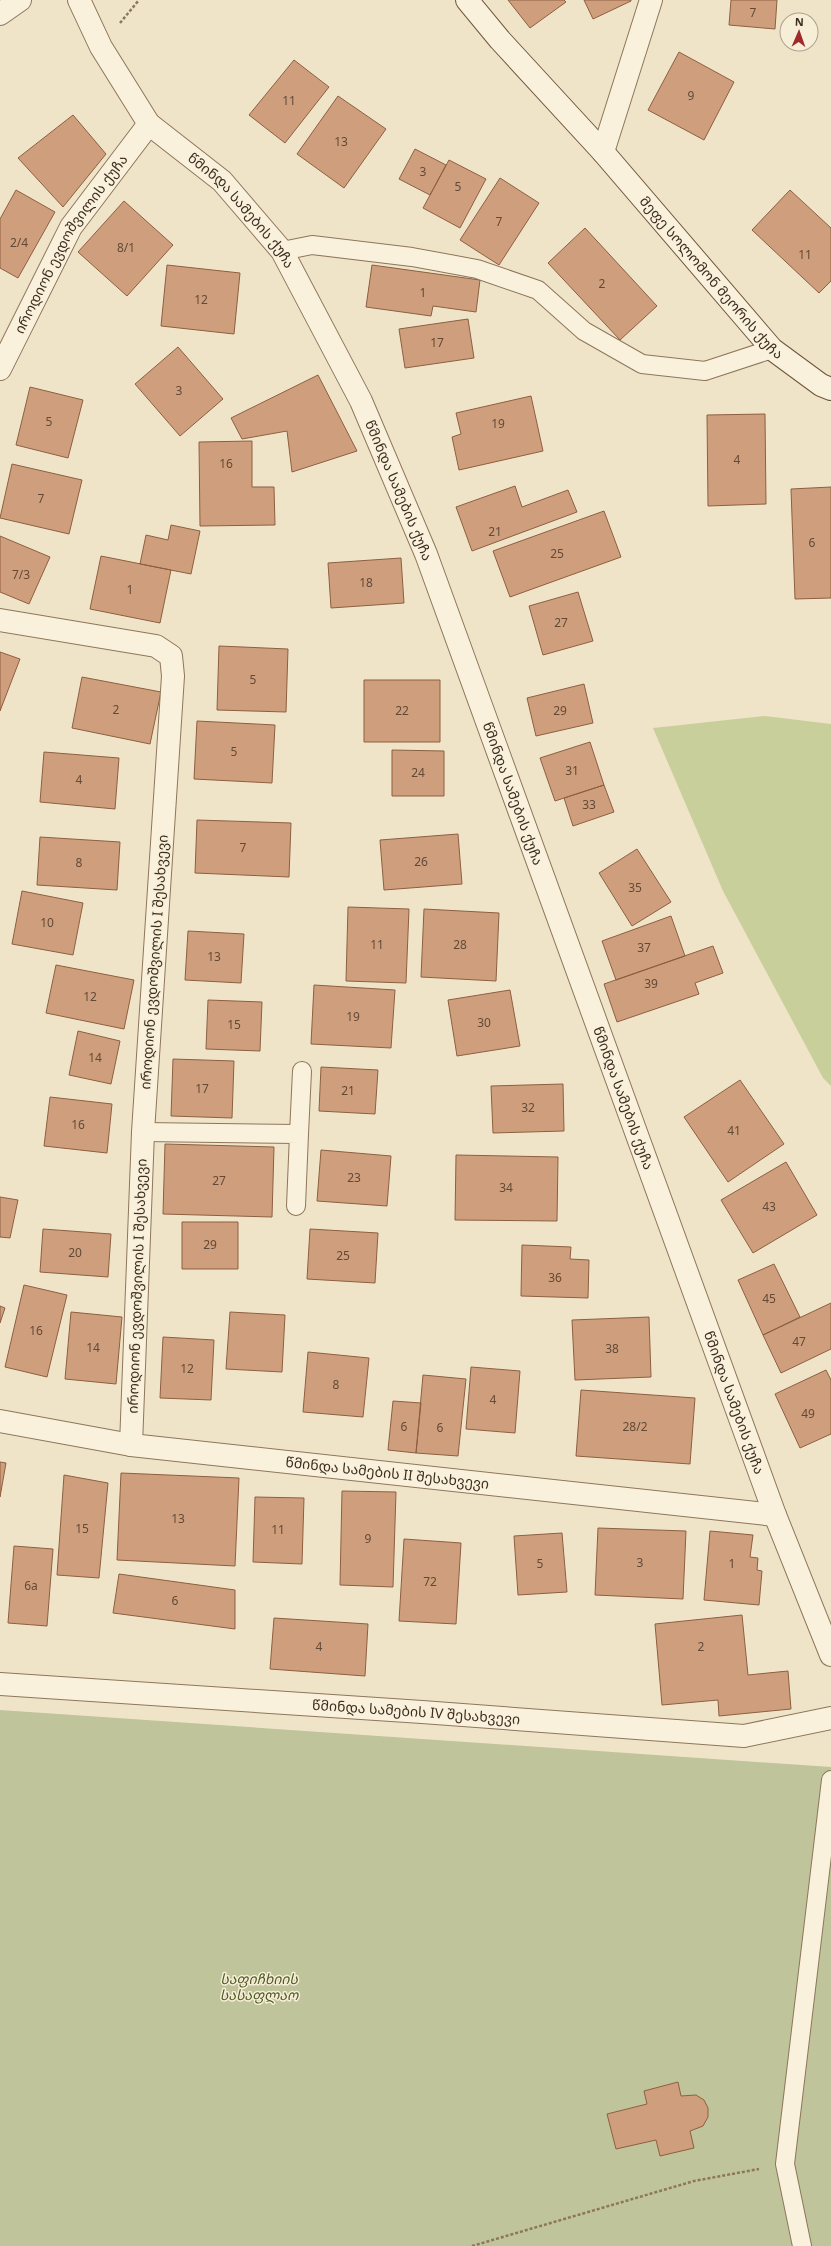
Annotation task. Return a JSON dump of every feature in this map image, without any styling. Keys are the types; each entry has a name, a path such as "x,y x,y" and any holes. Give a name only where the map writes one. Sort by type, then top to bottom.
{"street":[{"path":"0,14 20,0"},
{"name":"წმინდა სამების ქუჩა","path":"79,0 101,47 149,124 222,181 282,251 361,401 426,554 775,1515 831,1655"},
{"name":"მეფე სოლომონ მეორის ქუჩა","path":"467,0 500,40 603,152 772,349 821,385 831,389"},
{"path":"603,152 651,0"},
{"name":"იროდიონ ევდოშვილის ქუჩა","path":"0,369 71,227 149,124"},
{"name":"იროდიონ ევდოშვილის I შესახვევი","path":"0,620 156,646 171,656 173,676 143,1132 131,1445"},
{"name":"წმინდა სამების II შესახვევი","path":"0,1420 131,1445 775,1515"},
{"name":"წმინდა სამების IV შესახვევი","path":"0,1684 414,1711 744,1736 831,1718"}],"lane":[{"path":"282,251 312,245 412,257 477,269 538,290 584,331 642,364 705,371 772,349"},
{"path":"296,1206 302,1071"},
{"path":"143,1132 300,1134"},
{"path":"802,2246 785,2164 831,1780"}],"path":[{"path":"472,2246 694,2181 785,2164"}],"green space":[{"path":"765,716 831,724 831,1086 823,1078 723,891 653,728"},
{"name":"საფიჩხიის სასაფლაო","path":"0,1710 831,1767 831,2246 0,2246"}],"building":[{"path":"508,0 564,0 566,2 530,28"},
{"path":"584,0 631,0 631,1 593,19"},
{"path":"731,0 777,0 775,29 729,25"},
{"path":"679,52 734,82 704,140 648,110"},
{"path":"294,60 329,87 285,143 249,115"},
{"path":"338,96 386,129 344,188 297,154"},
{"path":"73,115 106,154 63,207 18,158"},
{"path":"415,149 446,165 430,195 399,179"},
{"path":"449,160 486,179 460,228 423,208"},
{"path":"500,178 539,203 499,265 460,240"},
{"path":"16,190 55,212 18,278 0,268 0,219"},
{"path":"790,190 831,228 831,281 819,293 752,230"},
{"path":"124,201 173,245 127,296 78,252"},
{"path":"585,228 657,306 620,340 548,263"},
{"path":"167,265 240,273 234,334 161,326"},
{"path":"372,265 480,280 476,312 433,306 431,316 366,307"},
{"path":"468,319 474,358 405,368 399,329"},
{"path":"178,347 223,399 180,436 135,384"},
{"path":"318,375 357,451 292,472 287,431 242,439 231,418"},
{"path":"30,387 83,400 68,458 16,445"},
{"path":"531,396 543,451 459,470 452,437 461,434 456,413"},
{"path":"765,414 766,504 708,506 707,415"},
{"path":"252,441 252,487 274,487 275,525 200,526 199,442"},
{"path":"12,464 82,480 69,534 0,518"},
{"path":"515,486 522,507 568,490 577,512 472,551 456,507"},
{"path":"831,487 831,598 795,599 791,489"},
{"path":"604,511 621,557 510,597 493,551"},
{"path":"171,525 200,531 191,574 140,564 146,535 168,540"},
{"path":"0,536 50,557 29,604 0,592"},
{"path":"101,556 171,570 160,623 90,609"},
{"path":"401,558 404,603 331,608 328,563"},
{"path":"578,592 593,641 543,655 529,606"},
{"path":"219,646 288,649 286,712 217,710"},
{"path":"0,652 20,659 0,711"},
{"path":"82,677 161,692 150,744 72,728"},
{"path":"364,680 440,680 440,742 364,742"},
{"path":"584,684 593,723 536,736 527,698"},
{"path":"197,721 275,725 272,783 194,779"},
{"path":"590,742 604,785 555,801 540,758"},
{"path":"392,750 444,751 444,796 392,796"},
{"path":"44,752 119,758 115,809 40,802"},
{"path":"604,785 614,812 573,826 564,798"},
{"path":"197,820 291,823 289,877 195,873"},
{"path":"458,834 462,884 384,890 380,840"},
{"path":"40,837 120,842 117,890 37,885"},
{"path":"637,849 671,902 632,926 599,873"},
{"path":"22,891 83,903 73,955 12,944"},
{"path":"348,907 409,909 406,983 346,981"},
{"path":"424,909 499,913 496,981 421,977"},
{"path":"671,916 685,956 616,980 602,941"},
{"path":"188,931 244,934 241,983 185,980"},
{"path":"713,946 723,973 695,983 699,994 617,1022 604,984"},
{"path":"56,965 134,980 124,1029 46,1013"},
{"path":"314,985 395,990 391,1048 311,1044"},
{"path":"510,990 520,1046 457,1056 448,1000"},
{"path":"208,1000 262,1002 260,1051 206,1049"},
{"path":"78,1031 120,1041 111,1084 69,1075"},
{"path":"173,1059 234,1061 232,1118 171,1116"},
{"path":"321,1067 378,1070 375,1114 319,1111"},
{"path":"740,1080 784,1144 728,1182 684,1117"},
{"path":"563,1084 564,1131 493,1133 491,1086"},
{"path":"50,1097 112,1104 107,1153 44,1146"},
{"path":"165,1144 274,1147 272,1217 163,1214"},
{"path":"321,1150 391,1156 387,1206 317,1201"},
{"path":"456,1155 558,1157 557,1221 455,1220"},
{"path":"786,1162 817,1215 753,1253 721,1200"},
{"path":"0,1197 18,1200 10,1238 0,1237"},
{"path":"182,1222 238,1222 238,1269 182,1269"},
{"path":"43,1229 111,1234 108,1277 40,1272"},
{"path":"310,1229 378,1233 375,1283 307,1279"},
{"path":"522,1245 571,1247 570,1259 589,1260 588,1298 521,1296"},
{"path":"774,1264 800,1317 763,1335 738,1280"},
{"path":"24,1285 67,1295 47,1377 5,1367"},
{"path":"831,1303 831,1349 781,1373 763,1335"},
{"path":"0,1306 5,1308 0,1323"},
{"path":"71,1312 122,1317 116,1384 65,1379"},
{"path":"230,1312 285,1315 282,1372 226,1369"},
{"path":"649,1317 651,1377 575,1380 572,1320"},
{"path":"163,1337 214,1340 211,1400 160,1398"},
{"path":"308,1352 369,1358 363,1417 303,1412"},
{"path":"471,1367 520,1371 515,1433 466,1429"},
{"path":"826,1370 831,1380 831,1434 800,1448 775,1394"},
{"path":"423,1375 466,1379 458,1456 416,1453"},
{"path":"581,1390 695,1398 690,1464 576,1456"},
{"path":"393,1401 421,1403 416,1453 388,1450"},
{"path":"0,1462 6,1463 0,1497"},
{"path":"121,1473 239,1478 235,1566 117,1560"},
{"path":"64,1475 108,1483 99,1578 57,1575"},
{"path":"342,1491 396,1492 393,1587 340,1585"},
{"path":"255,1497 304,1498 302,1564 253,1562"},
{"path":"598,1528 686,1531 683,1599 595,1595"},
{"path":"710,1531 753,1535 750,1557 758,1558 757,1570 762,1571 759,1605 704,1600"},
{"path":"562,1533 567,1592 518,1595 514,1536"},
{"path":"404,1539 461,1543 456,1624 399,1621"},
{"path":"14,1546 53,1549 47,1626 8,1623"},
{"path":"119,1574 235,1590 235,1629 113,1613"},
{"path":"742,1615 748,1675 788,1671 791,1709 719,1716 718,1700 662,1705 655,1624"},
{"path":"274,1618 368,1624 365,1676 270,1669"},
{"path":"678,2082 681,2096 696,2095 704,2100 708,2108 708,2117 703,2126 690,2131 694,2148 660,2156 656,2140 616,2149 607,2114 647,2104 644,2091"}]}
